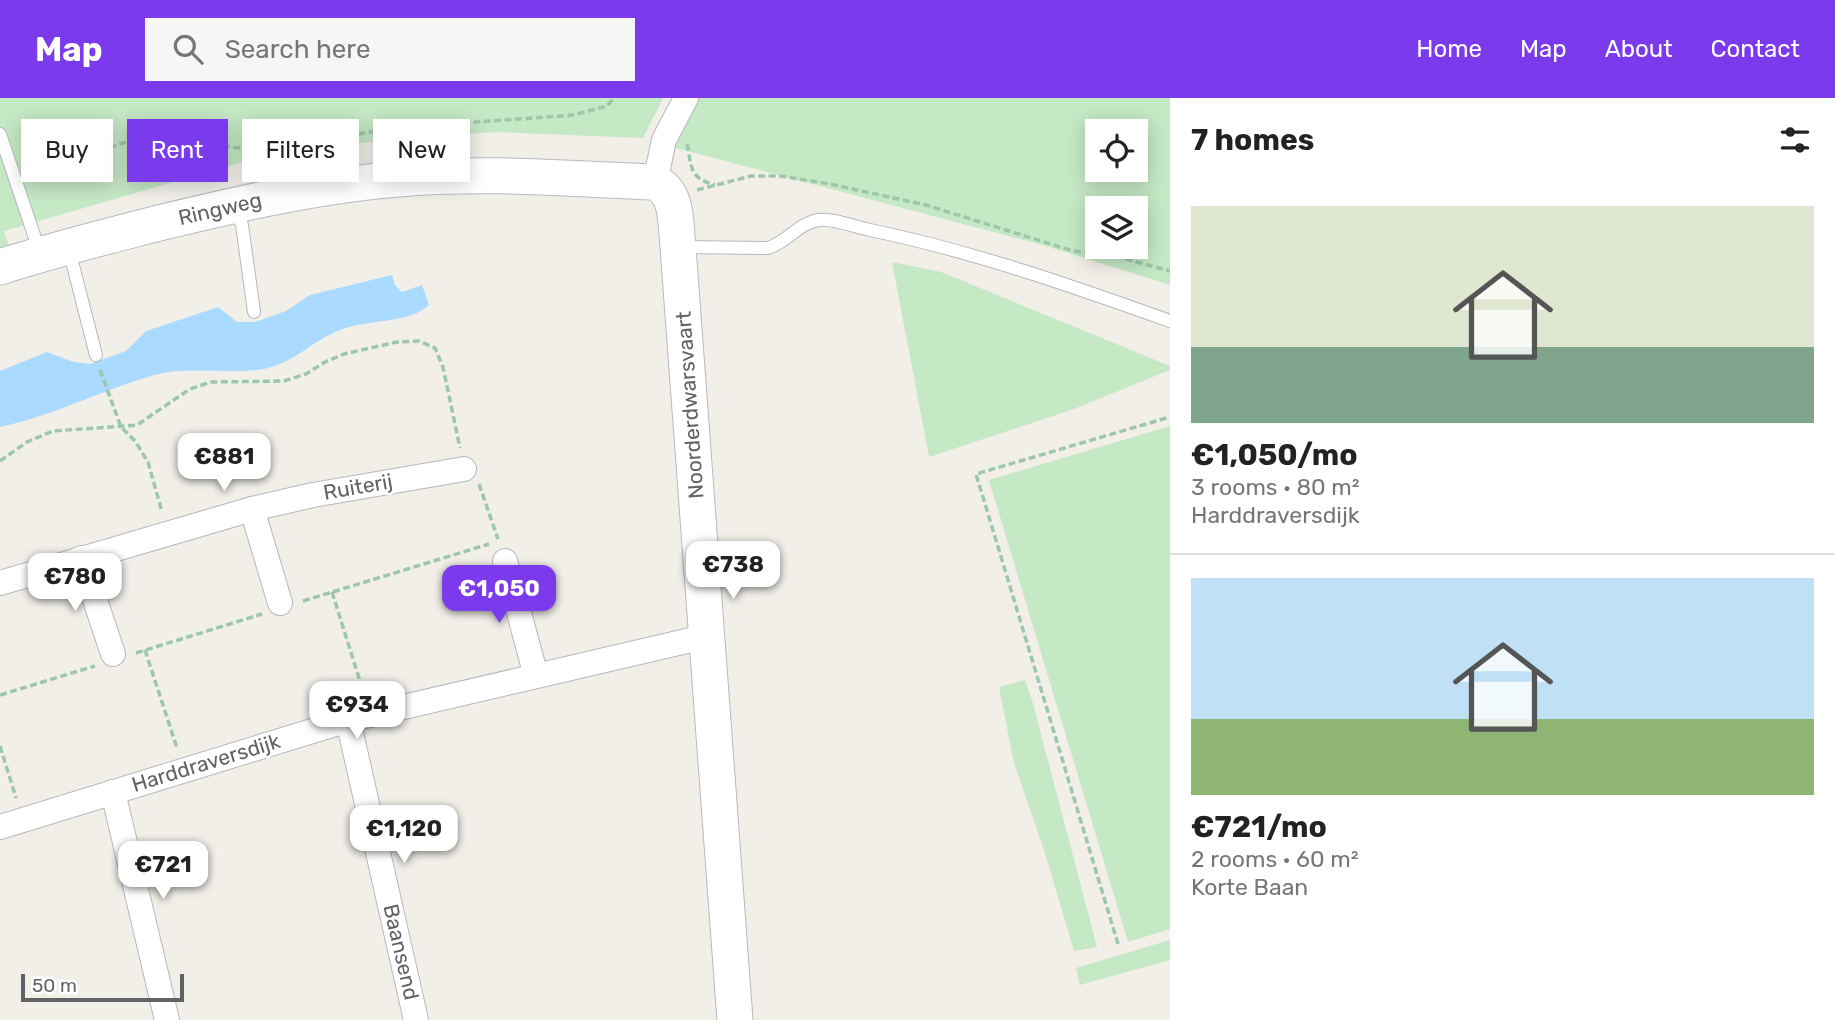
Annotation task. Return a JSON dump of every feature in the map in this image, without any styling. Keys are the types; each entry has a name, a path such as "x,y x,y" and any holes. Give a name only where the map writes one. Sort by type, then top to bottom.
{"main road":[{"name":"Ringweg","path":"0,267 54,250 234,205 327,188 408,178 475,175 662,188"},
{"name":"Noorderdwarsvaart","path":"662,188 674,206 735,1020"}],"street":[{"name":"Noorderdwarsvaart","path":"662,188 664,140 684,103"},
{"name":"Ruiterij","path":"0,583 252,509 313,495 464,469"},
{"path":"252,509 281,606"},
{"path":"81,558 116,657"},
{"path":"505,561 536,676"},
{"name":"Harddraversdijk","path":"12,823 359,717 708,636"},
{"name":"Baansend","path":"359,717 416,1020"},
{"path":"113,792 167,1020"}],"lane":[{"path":"0,134 54,250 96,355"},
{"path":"234,205 242,225 254,312"},
{"path":"677,247 768,248 780,245 799,227 821,219 900,236 980,258 1170,321"}],"path":[{"path":"113,147 151,137 190,139 237,148 286,145 397,128 573,115 607,106 614,98"},
{"path":"684,103 690,168 696,177 717,186"},
{"path":"662,188 717,186 751,176 780,176 830,184 926,205 1073,251 1111,255 1170,271"},
{"path":"0,461 27,442 53,431 137,425 190,389 211,383 284,381 306,374 344,354 397,342 419,341 435,348 443,367 464,469 473,467 498,541 0,695"},
{"path":"96,355 108,397 121,427 135,441 148,462 162,510 163,535"},
{"path":"1118,944 976,474 1170,416"},
{"path":"332,592 359,717"},
{"path":"145,650 183,770"},
{"path":"0,746 12,823"}],"green space":[{"path":"0,98 663,98 643,138 496,132 470,134 470,119 373,119 373,142 359,143 359,119 242,119 242,162 228,166 228,119 127,119 127,182 174,182 4,231 12,254 0,258"},
{"path":"693,98 1170,98 1170,285 1087,259 1148,259 1148,196 1085,196 1085,258 672,147"},
{"path":"892,262 941,272 1170,366 1170,370 1074,409 929,457"},
{"path":"1170,426 1170,929 1128,942 989,480"},
{"path":"1025,680 1097,947 1074,951 1045,853 1014,763 999,687"},
{"path":"1170,940 1170,960 1080,985 1076,968"}],"water":[{"path":"392,275 395,285 402,292 422,285 429,305 411,315 353,326 333,333 274,367 249,371 179,371 151,376 0,427 0,371 47,352 74,362 90,364 126,351 146,331 218,307 237,322 255,322 286,311 310,295"}]}
